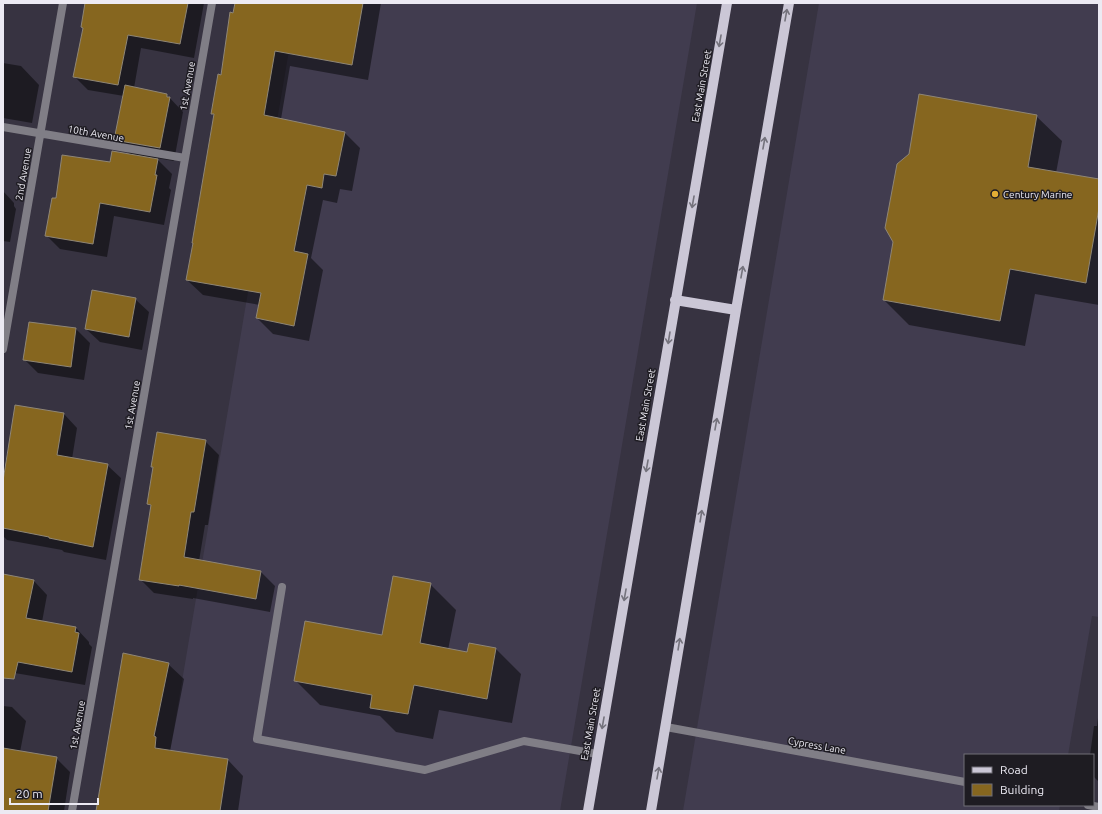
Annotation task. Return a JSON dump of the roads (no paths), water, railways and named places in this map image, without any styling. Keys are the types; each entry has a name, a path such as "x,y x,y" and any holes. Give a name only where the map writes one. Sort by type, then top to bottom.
{"main road":[{"name":"East Main Street","path":"588,811 727,3"},
{"path":"651,811 789,3"},
{"path":"676,300 736,310"}],"lane":[{"name":"2nd Avenue","path":"3,349 63,3"},
{"name":"1st Avenue","path":"72,811 212,3"},
{"name":"10th Avenue","path":"3,127 185,158"},
{"path":"282,587 257,739 425,770 524,741 598,754"},
{"name":"Cypress Lane","path":"666,727 964,782"}],"place":[{"name":"Century Marine","path":"995,194"}]}
